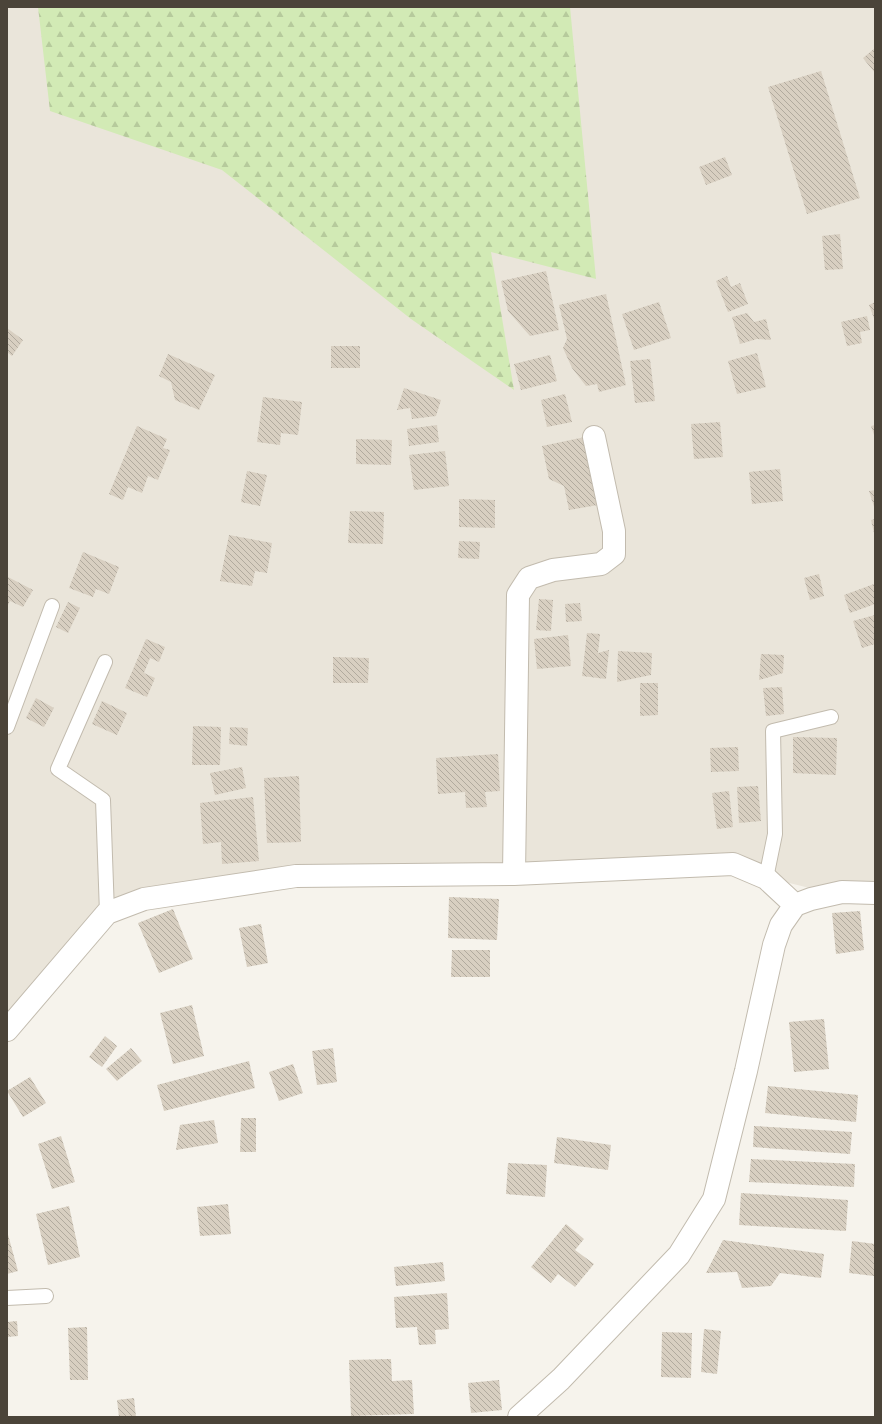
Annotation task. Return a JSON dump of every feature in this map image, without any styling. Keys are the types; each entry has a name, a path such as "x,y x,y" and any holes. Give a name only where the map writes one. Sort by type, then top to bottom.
{"street":[{"path":"514,874 518,596 529,578 553,570 602,564 614,554 614,531 594,437"},
{"path":"7,1030 107,913 144,899 296,876 514,874 733,864 766,878 795,905"},
{"path":"519,1417 561,1379 679,1254 714,1199 746,1072 774,946 781,925 795,905 842,892 875,892"}],"lane":[{"path":"7,727 52,606"},
{"path":"105,662 58,769 103,800 107,913"},
{"path":"766,878 776,834 773,731 831,718"},
{"path":"7,1298 46,1296"}],"shaded area":[{"path":"7,7 875,7 875,897 842,896 732,869 295,881 108,917 7,1038"}],"green space":[{"path":"38,7 570,7 596,279 491,252 514,390 411,319 222,170 50,111"}],"building":[{"path":"875,48 875,73 863,58"},
{"path":"821,71 860,198 807,214 768,87"},
{"path":"725,157 732,175 706,185 699,167"},
{"path":"840,234 843,269 825,270 822,236"},
{"path":"546,271 559,330 530,336 508,311 501,281"},
{"path":"727,276 731,287 740,283 748,304 728,312 716,281"},
{"path":"606,294 626,385 599,392 597,384 586,386 572,368 563,348 567,339 559,305"},
{"path":"659,302 671,338 634,350 622,314"},
{"path":"875,302 875,321 869,305"},
{"path":"747,313 754,322 766,319 771,340 757,339 740,344 732,317"},
{"path":"867,316 870,330 860,332 862,343 847,346 841,322"},
{"path":"7,328 23,340 12,356 7,352"},
{"path":"331,346 360,346 360,368 331,368"},
{"path":"757,353 766,387 737,394 728,361"},
{"path":"168,354 215,375 199,410 175,400 171,382 159,376"},
{"path":"550,355 557,381 521,390 514,364"},
{"path":"650,359 655,401 635,403 630,361"},
{"path":"404,388 441,400 436,416 412,419 410,408 397,410"},
{"path":"565,394 572,422 547,427 541,400"},
{"path":"263,397 302,402 298,435 281,433 280,445 257,442"},
{"path":"720,422 723,457 694,459 691,424"},
{"path":"437,425 439,442 409,446 407,429"},
{"path":"875,425 875,438 871,426"},
{"path":"137,426 167,439 163,448 170,450 158,480 148,476 142,493 128,487 123,500 109,494"},
{"path":"585,437 598,505 569,510 564,486 549,479 542,446"},
{"path":"356,439 392,440 391,465 356,464"},
{"path":"445,451 449,486 414,490 409,455"},
{"path":"780,469 783,501 752,504 749,472"},
{"path":"247,471 267,475 260,506 241,502"},
{"path":"875,490 875,510 869,491"},
{"path":"459,499 495,500 495,528 459,527"},
{"path":"350,511 384,512 383,544 348,543"},
{"path":"875,519 875,533 874,533 871,520"},
{"path":"229,535 272,543 267,573 255,571 252,586 220,581"},
{"path":"459,541 480,542 479,559 458,558"},
{"path":"83,552 119,567 109,594 96,589 93,597 69,588"},
{"path":"819,574 824,596 810,600 804,578"},
{"path":"8,577 33,590 23,607 10,601 7,607"},
{"path":"874,584 875,604 850,613 844,595"},
{"path":"539,599 553,600 551,631 536,630"},
{"path":"68,602 80,608 68,633 56,627"},
{"path":"580,603 582,621 566,622 565,604"},
{"path":"875,615 875,644 862,648 853,621"},
{"path":"587,633 600,634 598,653 609,650 606,679 582,676"},
{"path":"568,635 571,666 537,669 534,639"},
{"path":"146,639 165,647 159,662 150,658 144,673 155,678 147,697 125,688"},
{"path":"618,651 652,653 651,675 617,682"},
{"path":"761,654 784,655 783,673 759,680"},
{"path":"333,657 369,658 368,683 333,683"},
{"path":"640,683 658,683 658,715 640,716"},
{"path":"782,687 784,714 766,716 763,688"},
{"path":"36,698 54,708 44,727 26,718"},
{"path":"102,701 127,713 117,735 92,724"},
{"path":"193,726 221,727 220,765 192,765"},
{"path":"230,727 248,728 247,746 229,744"},
{"path":"793,737 837,738 836,775 793,773"},
{"path":"738,747 739,771 711,772 710,748"},
{"path":"498,754 500,791 485,792 487,807 466,808 465,792 438,794 436,758"},
{"path":"242,767 246,788 215,795 210,773"},
{"path":"299,776 301,842 267,843 264,778"},
{"path":"758,786 761,821 739,823 737,787"},
{"path":"729,791 733,827 717,829 712,793"},
{"path":"253,797 259,861 222,864 221,842 203,844 200,803"},
{"path":"449,897 499,899 497,940 448,938"},
{"path":"173,909 193,959 159,973 138,923"},
{"path":"860,911 864,950 836,954 832,913"},
{"path":"261,924 268,963 247,967 239,928"},
{"path":"452,950 490,950 490,977 451,977"},
{"path":"192,1005 204,1056 173,1064 160,1013"},
{"path":"824,1019 829,1069 794,1072 789,1022"},
{"path":"105,1036 117,1046 102,1067 89,1057"},
{"path":"131,1048 142,1061 117,1081 106,1069"},
{"path":"333,1048 337,1082 317,1085 312,1051"},
{"path":"249,1061 255,1088 164,1111 157,1085"},
{"path":"293,1064 303,1093 279,1101 269,1072"},
{"path":"30,1077 46,1103 23,1117 7,1091"},
{"path":"768,1086 858,1095 856,1122 765,1113"},
{"path":"241,1118 256,1118 256,1152 240,1152"},
{"path":"214,1120 218,1143 176,1150 180,1125"},
{"path":"754,1126 852,1132 850,1154 753,1147"},
{"path":"61,1136 75,1182 52,1189 38,1144"},
{"path":"557,1137 611,1145 608,1170 554,1163"},
{"path":"751,1159 855,1164 854,1187 749,1182"},
{"path":"508,1163 547,1165 545,1197 506,1194"},
{"path":"741,1193 848,1200 846,1231 739,1225"},
{"path":"228,1204 231,1234 200,1236 197,1207"},
{"path":"69,1206 80,1257 48,1265 36,1214"},
{"path":"566,1224 584,1239 575,1250 594,1264 575,1287 558,1274 551,1283 531,1267"},
{"path":"7,1231 18,1271 7,1274"},
{"path":"723,1240 824,1254 821,1278 780,1273 771,1286 742,1288 737,1272 706,1273"},
{"path":"852,1241 875,1244 874,1276 849,1273"},
{"path":"443,1262 445,1281 396,1286 394,1267"},
{"path":"447,1293 449,1329 435,1330 436,1344 419,1345 417,1327 396,1328 394,1297"},
{"path":"17,1321 18,1336 7,1337 7,1322"},
{"path":"87,1327 88,1380 70,1380 68,1328"},
{"path":"704,1329 721,1331 717,1374 701,1372"},
{"path":"662,1332 692,1333 691,1378 661,1377"},
{"path":"391,1359 392,1381 412,1380 414,1414 351,1416 349,1360"},
{"path":"499,1380 502,1410 471,1413 468,1383"},
{"path":"134,1398 136,1417 119,1417 117,1400"}]}
